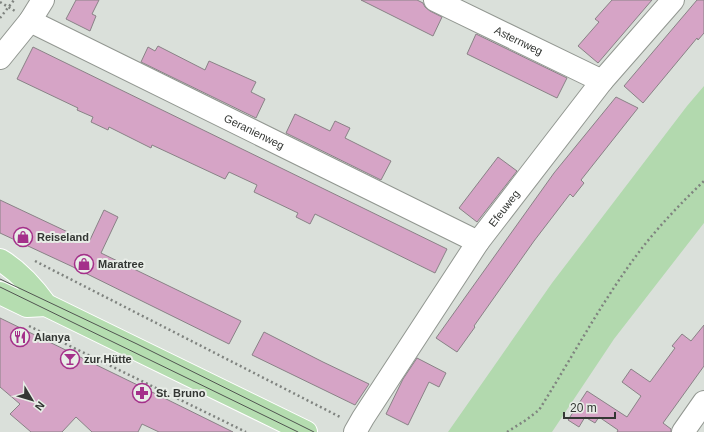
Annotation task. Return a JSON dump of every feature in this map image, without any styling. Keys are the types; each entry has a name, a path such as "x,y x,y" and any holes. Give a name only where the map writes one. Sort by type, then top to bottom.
{"main road":[{"path":"0,260 21,275 33,286 46,304 279,426 306,432"},
{"path":"0,293 27,306 46,304"}],"street":[{"path":"0,58 30,21 43,0"},
{"name":"Asternweg","path":"435,0 602,81"},
{"name":"Efeuweg","path":"356,429 478,242 602,81 673,0"},
{"name":"Geranienweg","path":"30,21 478,242"},
{"path":"683,432 704,402"}],"path":[{"path":"0,18 14,0"},
{"path":"0,2 9,7"},
{"path":"507,432 539,410 619,280 642,248 670,216 704,182"},
{"path":"29,258 356,429"},
{"path":"27,325 246,432"}],"green space":[{"path":"704,86 704,223 614,339 552,432 448,432 552,283 687,106"}],"building":[{"path":"76,0 99,0 92,14 96,16 90,31 66,19"},
{"path":"361,0 417,0 423,3 430,11 442,17 433,36"},
{"path":"612,0 652,0 598,63 578,46 599,22 595,19"},
{"path":"697,0 704,0 704,33 698,40 697,38 643,103 624,86"},
{"path":"476,34 567,78 557,98 467,54"},
{"path":"158,46 205,70 209,61 256,82 251,92 265,99 256,118 141,62 148,47 155,51"},
{"path":"33,47 447,249 435,273 315,214 310,224 296,217 298,213 254,192 257,185 229,172 225,179 152,145 151,148 109,127 108,130 91,122 93,117 77,110 78,108 17,79"},
{"path":"616,97 638,108 581,180 584,183 573,197 570,194 534,241 457,352 436,338 554,173"},
{"path":"295,114 330,131 335,121 350,128 345,138 391,161 381,180 286,133"},
{"path":"498,157 517,171 477,222 459,208"},
{"path":"0,200 89,242 104,210 118,217 101,253 241,321 229,344 71,266 0,233"},
{"path":"0,318 233,432 159,432 142,424 138,432 92,432 76,417 62,432 31,432 10,414 20,404 0,387"},
{"path":"704,325 704,366 663,423 671,429 671,432 617,432 618,430 599,417 595,423 585,417 579,427 568,420 587,391 627,417 641,396 622,382 631,369 650,382 675,348 672,346 682,334 691,341"},
{"path":"264,332 369,384 355,405 252,355"},
{"path":"417,358 446,373 439,387 429,382 408,425 386,414 403,379"}],"tram line":[{"path":"0,279 137,344 314,432"},
{"path":"0,287 298,432"}],"place":[{"name":"Reiseland","path":"23,237"},
{"name":"Maratree","path":"84,264"},
{"name":"Alanya","path":"20,337"},
{"name":"zur Hütte","path":"70,359"},
{"name":"St. Bruno","path":"142,393"}]}
